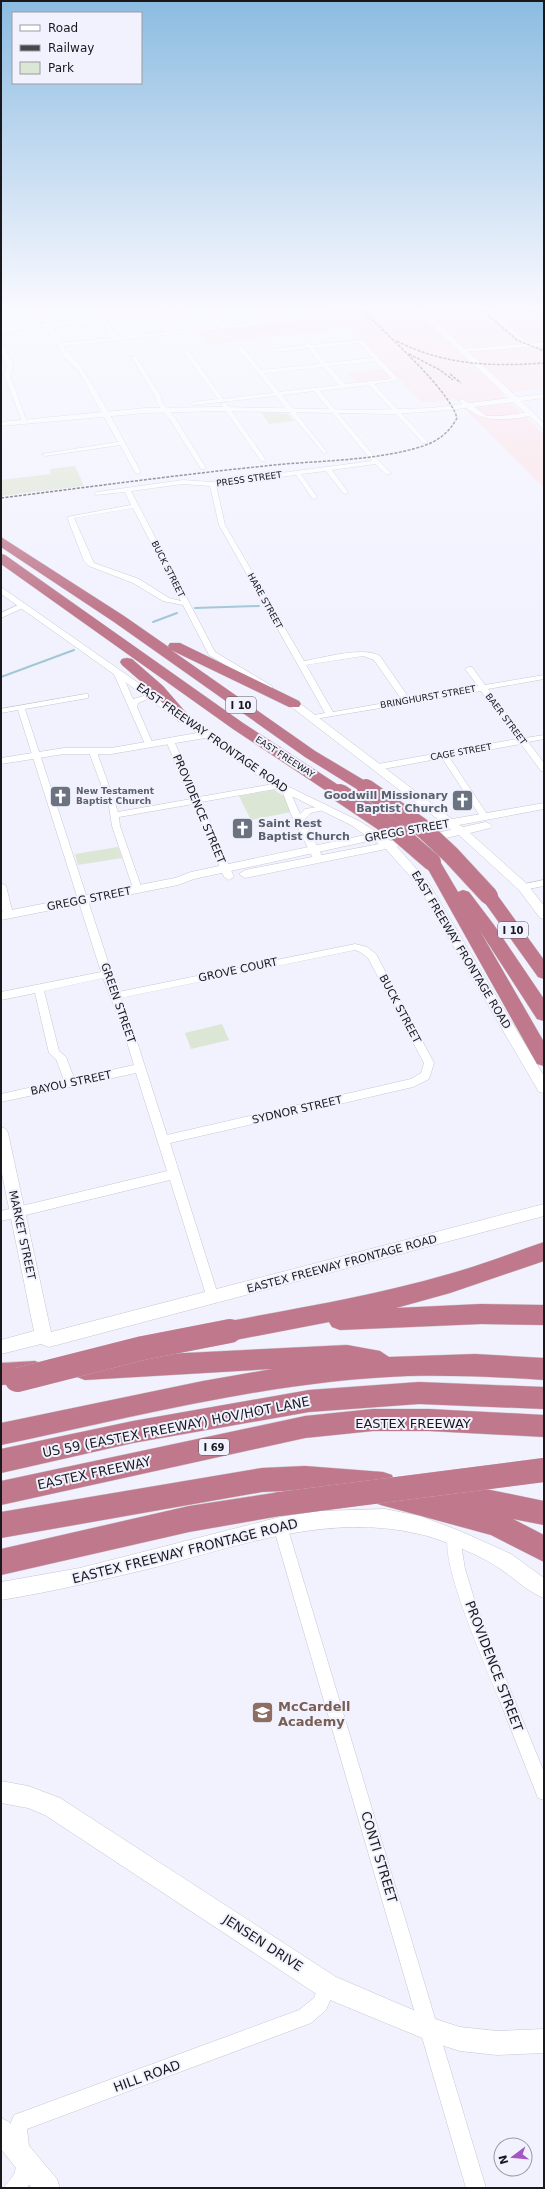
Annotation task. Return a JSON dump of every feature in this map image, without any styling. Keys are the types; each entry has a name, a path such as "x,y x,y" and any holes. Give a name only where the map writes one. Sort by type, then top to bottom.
{"highway":[{"path":"1,538 16,551"},
{"name":"EAST FREEWAY","path":"1,541 119,618 310,754 366,788 420,826 451,855 489,896 542,971"},
{"name":"EAST FREEWAY","path":"1,558 238,726 340,792 395,830 432,862 461,901"},
{"path":"45,589 80,622 158,689 184,719"},
{"path":"119,618 294,704"},
{"path":"461,901 502,986 544,1059"},
{"name":"I 10","path":"461,901 544,1014"},
{"path":"1,1384 143,1348 274,1323 443,1287 524,1260 544,1251"},
{"path":"274,1323 481,1314 544,1315"},
{"path":"1,1374 347,1355 393,1366"},
{"path":"1,1434 273,1380 393,1366 427,1365 544,1369"},
{"name":"US 59 (EASTEX FREEWAY) HOV/HOT LANE","path":"1,1461 133,1432 309,1400 420,1393 544,1398"},
{"name":"EASTEX FREEWAY","path":"1,1493 305,1427 373,1420 429,1420 544,1426"},
{"path":"1,1562 189,1519 280,1515 544,1470"},
{"path":"305,1478 445,1508 496,1524 544,1549"},
{"path":"1,1525 218,1486 262,1480 305,1478 411,1487 544,1513"}],"main road":[{"path":"1,424 24,419 93,411"},
{"path":"527,411 544,427"},
{"path":"1,418 24,419"},
{"name":"JENSEN DRIVE","path":"1,1792 28,1797 52,1806 327,1986 432,2030 460,2039 497,2043 532,2043 544,2040"}],"street":[{"path":"21,411 24,419"},
{"path":"104,411 138,472"},
{"path":"166,411 203,468"},
{"path":"229,411 263,460"},
{"path":"293,411 324,452"},
{"path":"333,411 376,462 388,473"},
{"path":"394,411 425,442"},
{"path":"472,411 487,418 530,414"},
{"path":"45,454 123,444"},
{"name":"PRESS STREET","path":"97,494 188,482 212,484 376,462"},
{"path":"327,468 344,492"},
{"path":"296,472 314,497"},
{"name":"HARE STREET","path":"212,484 216,492 217,512 222,526 330,714"},
{"name":"BUCK STREET","path":"127,490 209,649 216,656 294,704"},
{"path":"136,506 71,515 70,518 88,561 94,566 136,580 173,603 186,603"},
{"name":"EAST FREEWAY FRONTAGE ROAD","path":"1,590 282,787 320,808 355,823 389,845 422,882 544,1088"},
{"path":"1,616 24,606"},
{"path":"300,664 366,654 377,658 406,700"},
{"name":"BAER STREET","path":"469,669 544,769"},
{"path":"117,672 149,744"},
{"name":"BRINGHURST STREET","path":"312,718 406,700 544,677"},
{"path":"1,711 86,696"},
{"path":"133,706 135,701 151,696"},
{"path":"294,704 451,823 504,868 523,887 544,915"},
{"name":"GREEN STREET","path":"21,708 114,996 164,1140 213,1298"},
{"path":"1,762 74,750 94,752 206,734"},
{"name":"CAGE STREET","path":"378,767 544,737"},
{"name":"PROVIDENCE STREET","path":"170,741 227,872"},
{"path":"94,752 113,806 116,826 137,889"},
{"path":"444,755 485,817"},
{"path":"114,815 196,800 282,787 317,855"},
{"name":"GREGG STREET","path":"317,855 376,836 544,806"},
{"path":"299,818 308,811 320,808"},
{"name":"GREGG STREET","path":"4,915 137,889 178,882 191,883 227,872 317,855 389,845 544,815"},
{"path":"523,887 544,883"},
{"path":"1,886 4,915"},
{"name":"GROVE COURT","path":"114,996 347,948 363,949"},
{"name":"BUCK STREET","path":"363,949 372,956 428,1063 427,1074"},
{"path":"1,996 108,974"},
{"path":"39,988 54,1053 61,1057 70,1083"},
{"name":"BAYOU STREET","path":"1,1098 140,1068"},
{"name":"SYDNOR STREET","path":"164,1140 413,1083 421,1080 427,1074"},
{"name":"MARKET STREET","path":"1,1133 43,1336"},
{"path":"1,1216 174,1174"},
{"name":"EASTEX FREEWAY FRONTAGE ROAD","path":"1,1346 43,1336 49,1340 544,1210"},
{"name":"EASTEX FREEWAY FRONTAGE ROAD","path":"1,1591 80,1577 280,1515 319,1520 385,1518 420,1525 454,1536 504,1560 544,1589"},
{"name":"CONTI STREET","path":"280,1515 318,1660 432,2030 476,2188"},
{"name":"PROVIDENCE STREET","path":"454,1536 458,1569 471,1611 544,1792"},
{"name":"HILL ROAD","path":"14,2188 21,2182 26,2172 17,2130 21,2122 305,2017 320,2004 327,1986"},
{"path":"1,2130 48,2188"}],"shaded area":[{"path":"467,411 519,411 544,434 544,488"}],"green space":[{"path":"261,412 288,414 294,421 269,424"},
{"path":"75,466 84,486 1,496 1,480 51,474 50,469"},
{"path":"274,790 285,797 291,812 251,820 239,796"},
{"path":"118,847 122,858 78,865 75,854"},
{"path":"222,1024 229,1040 191,1049 185,1033"}],"waterway":[{"path":"195,608 259,606"},
{"path":"153,622 177,613"},
{"path":"1,677 74,650"}],"railway":[{"path":"1,498 133,481 284,464 362,458 401,452 420,447 437,440 450,428 457,418 454,411"}],"place":[{"name":"New Testament Baptist Church","path":"61,796"},
{"name":"Goodwill Missionary Baptist Church","path":"463,801"},
{"name":"Saint Rest Baptist Church","path":"242,829"},
{"name":"McCardell Academy","path":"263,1713"}]}
